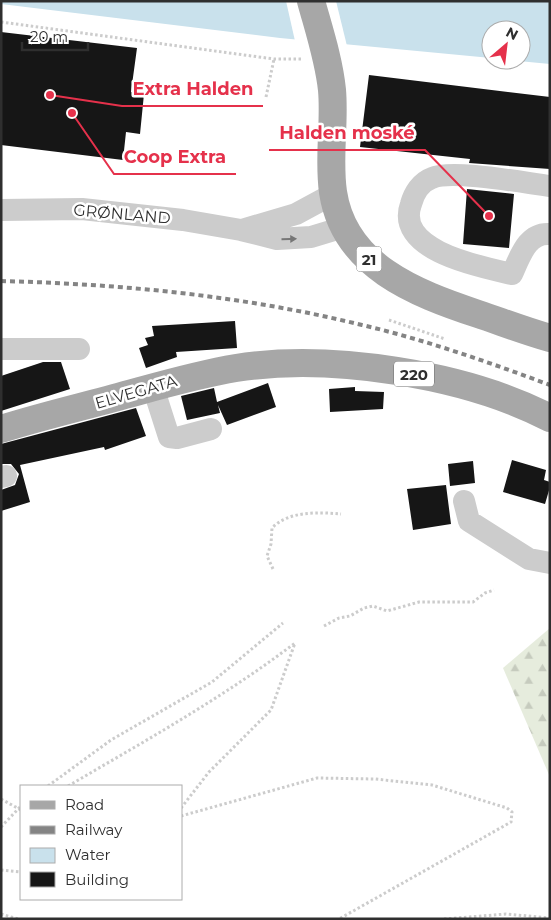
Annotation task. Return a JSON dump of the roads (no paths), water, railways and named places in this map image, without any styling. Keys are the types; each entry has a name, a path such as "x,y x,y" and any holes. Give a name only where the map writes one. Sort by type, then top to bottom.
{"main road":[{"name":"21","path":"311,1 319,65 332,90 330,148 333,194 344,227 366,257 393,279 438,300 550,338"},
{"name":"ELVEGATA","path":"1,429 178,379 237,368 273,364 358,366 409,373 505,398 550,418"}],"street":[{"path":"550,186 454,175 432,178 416,190 410,206 410,222 416,235 436,251 464,262 512,274 529,240 541,233 550,234"},
{"name":"GRØNLAND","path":"241,230 296,214 333,194"},
{"name":"GRØNLAND","path":"1,210 82,209 183,220 241,230 277,239 311,237 344,227"},
{"path":"1,349 79,349"},
{"path":"153,387 169,437 177,438 211,429"},
{"path":"464,501 469,521 529,559 550,563"}],"water":[{"path":"1,1 550,1 550,64 531,62 531,20 481,20 481,57 280,38 1,4"}],"railway":[{"path":"1,281 92,285 183,293 273,306 410,337 550,385"}],"place":[{"name":"Extra Halden","path":"50,95"},
{"name":"Coop Extra","path":"72,113"},
{"name":"Halden moské","path":"489,216"}]}
